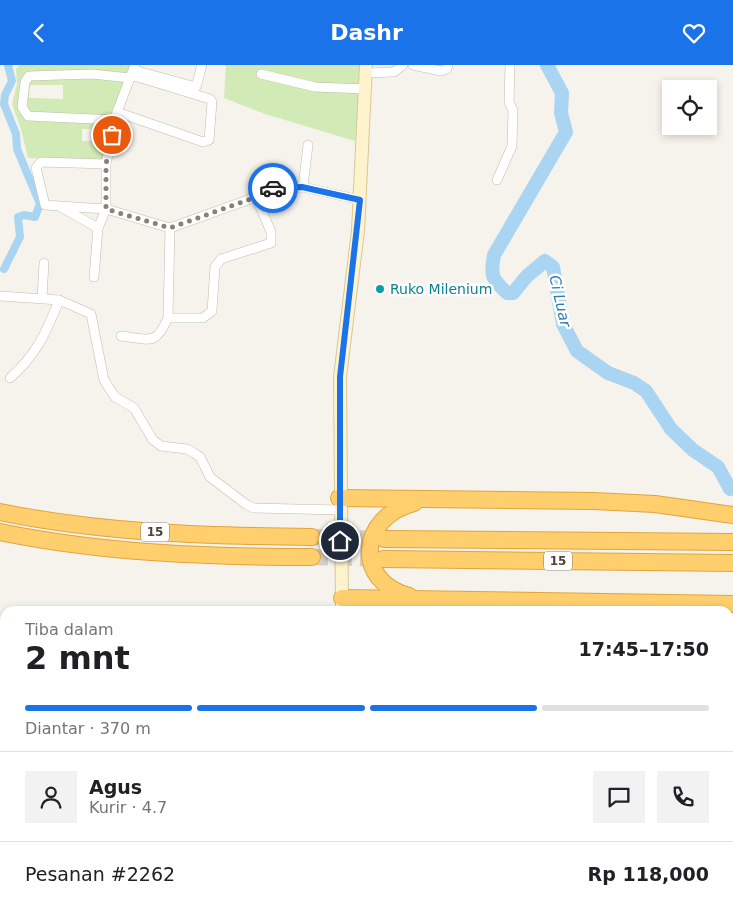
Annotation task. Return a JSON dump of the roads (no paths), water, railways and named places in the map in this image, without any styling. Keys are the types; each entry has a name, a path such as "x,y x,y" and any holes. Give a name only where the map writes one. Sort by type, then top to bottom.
{"highway":[{"path":"339,504 425,500 594,501 655,504 733,515"},
{"path":"424,598 395,591 384,583 376,573 371,560 370,547 379,523 389,513 402,506 425,500"},
{"name":"15","path":"0,512 37,519 165,533 312,537"},
{"name":"15","path":"0,532 98,548 161,553 312,557"},
{"name":"15","path":"384,539 733,542"},
{"name":"15","path":"383,559 733,563"},
{"path":"342,605 424,598 733,604"}],"street":[{"path":"133,72 210,99 212,102 209,140 203,142 116,116 28,116 22,107 26,82 29,76 133,72 196,87 202,65"},
{"path":"342,605 339,504 340,377 360,200 366,69 394,72 403,65"},
{"path":"412,65 441,71 446,69 448,65"},
{"path":"497,180 512,146 513,111 509,102 510,65"},
{"path":"94,277 98,228 106,209 106,164 116,116 133,72"},
{"path":"261,74 315,87 366,89"},
{"path":"302,187 308,145"},
{"path":"106,164 48,162 38,165 36,168 45,205 106,209 170,228 256,197 272,188 302,187 360,200"},
{"path":"168,318 203,318 212,311 215,267 221,259 271,243 271,232 256,197"},
{"path":"59,206 98,228"},
{"path":"121,336 153,340 160,336 168,318 170,228"},
{"path":"42,298 44,263"},
{"path":"0,297 59,300 91,314 104,381 115,397 134,408 153,440 162,446 194,453 200,457 210,477 254,508 339,504"},
{"path":"10,378 28,361 44,337 59,300"}],"waterway":[{"path":"4,269 20,237 18,217 24,215 35,217 40,204 17,149 16,134 4,104 5,95 12,81 8,65"},
{"name":"Ci Luar","path":"547,65 562,93 561,113 566,132 494,255 493,277 507,293 513,293 527,276 545,261 553,267 563,324 577,351 608,373 634,383 646,391 671,429 693,450 718,467 730,489"}],"tunnel":[{"path":"312,537 384,539"},
{"path":"312,557 383,559"}],"place":[{"name":"Ruko Milenium","path":"380,289"}]}
